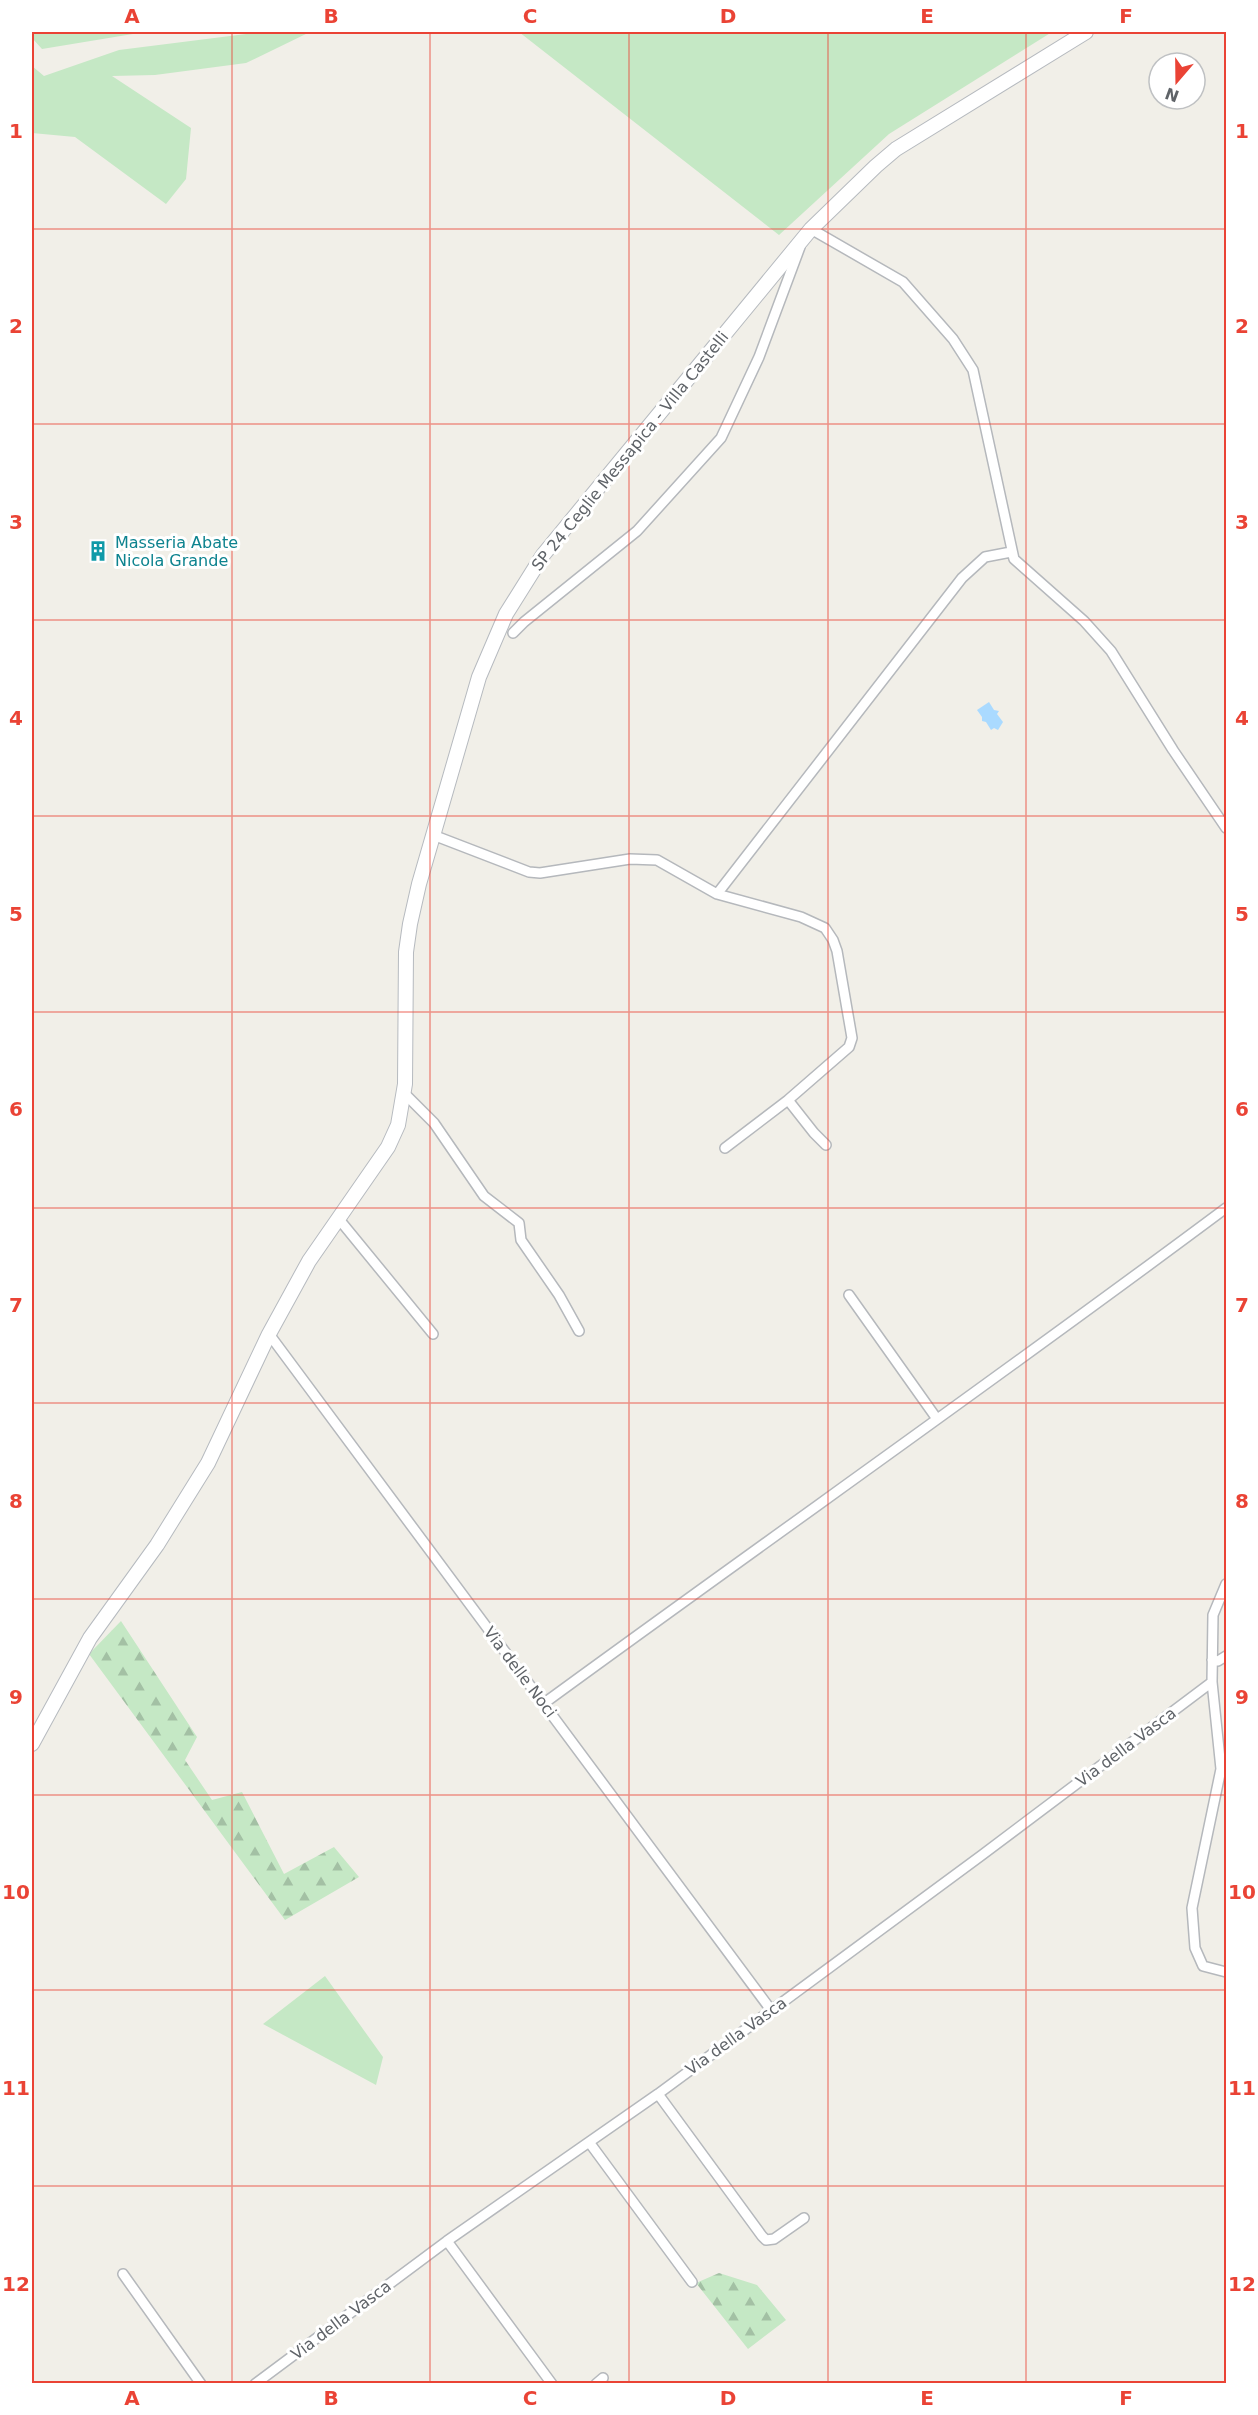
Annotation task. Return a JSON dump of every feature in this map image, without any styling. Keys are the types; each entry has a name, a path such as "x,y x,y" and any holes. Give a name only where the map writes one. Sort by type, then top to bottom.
{"main road":[{"name":"SP 24 Ceglie Messapica - Villa Castelli","path":"32,1744 90,1638 157,1545 208,1463 269,1334 309,1261 388,1147 398,1125 404,1093 406,952 410,924 471,698 506,614 543,555 807,234 896,149 1086,32"}],"street":[{"path":"513,633 637,531 721,438 759,357 807,234 903,282 953,339 973,370 1014,559 1084,621 1111,651 1173,750 1227,828"},
{"path":"717,894 962,578 985,557 1011,552"},
{"path":"506,614 524,622"},
{"path":"433,835 530,872 540,873 630,859 657,860 717,894 801,916 825,928 833,940 852,1038 849,1047 788,1100 725,1148"},
{"path":"404,1093 434,1123 484,1196 519,1223 521,1240 559,1294 579,1331"},
{"path":"788,1100 814,1133 826,1144"},
{"path":"543,1704 1080,1317 1227,1208"},
{"path":"338,1218 433,1334"},
{"path":"849,1295 937,1419"},
{"name":"Via delle Noci","path":"269,1334 771,2010"},
{"path":"1227,1584 1213,1615 1212,1682 1221,1769 1192,1908 1195,1948 1203,1966 1227,1972"},
{"path":"1212,1660 1218,1661 1227,1656"},
{"name":"Via della Vasca","path":"255,2384 447,2241 658,2094 1212,1682"},
{"path":"658,2094 766,2240 774,2239 804,2218"},
{"path":"589,2142 692,2282"},
{"path":"447,2241 552,2384"},
{"path":"123,2274 201,2384"}],"green space":[{"path":"32,32 145,32 42,49 32,38"},
{"path":"262,32 310,32 246,63 155,75 112,76 191,128 186,179 166,204 75,137 32,133 32,66 44,76 119,50"},
{"path":"519,32 1052,32 889,134 779,235"},
{"path":"121,1621 197,1737 185,1760 212,1800 242,1792 284,1874 334,1847 359,1877 285,1920 89,1654"},
{"path":"325,1976 383,2057 376,2085 263,2024"},
{"path":"719,2273 757,2285 786,2320 748,2349 696,2283"}],"water":[{"path":"989,702 994,710 999,711 997,714 1003,722 998,730 994,728 991,730 986,722 982,721 977,710"}],"place":[{"name":"Masseria Abate Nicola Grande","path":"98,551"}]}
